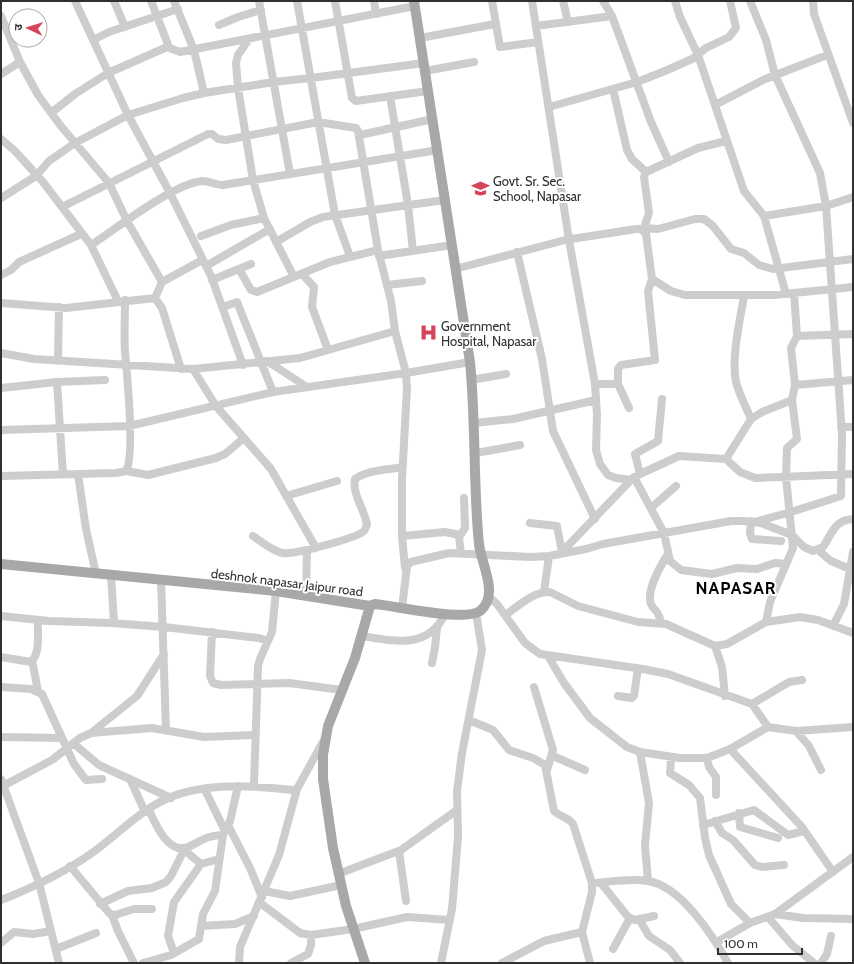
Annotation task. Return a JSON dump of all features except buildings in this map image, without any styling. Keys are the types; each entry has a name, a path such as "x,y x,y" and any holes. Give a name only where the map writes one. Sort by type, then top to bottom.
{"main road":[{"path":"370,606 375,604 445,614 476,613 484,606 489,597 489,585 480,556 476,453 470,362 415,4"},
{"name":"deshnok napasar Jaipur road","path":"1,564 276,592 370,606 362,636 324,739 323,779 340,885 365,963"}],"street":[{"path":"75,1 128,115 170,194 212,280 243,365"},
{"path":"114,1 125,26"},
{"path":"151,1 170,47 177,52 340,22 415,4"},
{"path":"259,1 290,174"},
{"path":"297,1 335,215 350,256"},
{"path":"335,1 340,22 351,96 354,100 428,90"},
{"path":"374,1 376,14"},
{"path":"492,1 500,47 538,42"},
{"path":"532,1 569,240 595,384 596,450 603,470 612,477 635,477"},
{"path":"563,1 568,22"},
{"path":"603,1 612,16 651,122 669,162"},
{"path":"676,1 680,17 698,55 726,141 746,194 764,216 778,269 790,294 797,336 791,348 795,385 792,400 798,436 796,441 787,448 786,477 791,512 792,551 770,602 766,622"},
{"path":"549,107 637,82 665,71 698,55 706,48 729,38 735,31 730,1"},
{"path":"750,1 766,40 775,75 820,173 826,206 841,427 842,474 841,496 791,512 752,522"},
{"path":"813,1 814,14 827,54 850,102 853,124"},
{"path":"93,40 125,26 157,16 176,5 194,50 204,93"},
{"path":"219,25 261,10"},
{"path":"1,16 20,62 38,95 50,113 109,184 127,221 162,282"},
{"path":"536,26 612,16"},
{"path":"420,38 495,24"},
{"path":"249,39 236,60 238,88 253,180 264,218 276,242 298,275 314,287 312,307 328,350"},
{"path":"50,113 75,94 108,73 170,47"},
{"path":"715,105 775,75 827,54"},
{"path":"1,74 20,62"},
{"path":"1,198 36,176 49,161 75,143 128,115 183,98 204,93 348,72 474,62"},
{"path":"613,89 627,150 632,159 646,172"},
{"path":"390,96 408,205 413,251"},
{"path":"360,135 433,119"},
{"path":"62,207 208,134 212,134 222,140 318,122 356,128 360,135 362,163 379,253 387,285 395,331 406,373 407,389 402,467 402,536 405,568 402,608"},
{"path":"1,139 15,151 62,207 81,234 91,245 121,300 127,365 129,426 129,462 126,471"},
{"path":"629,408 618,384 618,369 621,364 655,360 648,291 652,279 647,239 644,229 649,213 644,177 646,172 698,148 726,141"},
{"path":"91,245 170,194 200,182 223,185 438,150"},
{"path":"764,216 826,206 853,197"},
{"path":"276,242 310,222 335,215 445,200"},
{"path":"201,236 231,225 264,218"},
{"path":"455,269 569,240 636,229 658,229 695,219 704,219 713,226 731,249 744,253 759,265 778,269 853,259"},
{"path":"155,298 162,282 204,263 270,229"},
{"path":"1,275 11,270 19,262 81,234"},
{"path":"240,269 251,290 254,292 330,262 350,256 452,246"},
{"path":"517,252 542,359 549,410 557,443 595,519"},
{"path":"212,280 251,264"},
{"path":"652,279 660,285 679,294 744,296 790,294 853,287"},
{"path":"387,285 422,281"},
{"path":"744,296 736,344 735,374 738,388 751,419"},
{"path":"1,303 59,307 155,298"},
{"path":"155,298 162,308 181,369"},
{"path":"223,307 238,302 263,361 273,392"},
{"path":"58,361 59,307"},
{"path":"1,353 34,359 58,361 193,369 300,358 395,331"},
{"path":"797,336 853,334"},
{"path":"263,361 307,387"},
{"path":"1,430 129,426 273,392 406,373 470,362"},
{"path":"193,369 216,406 271,470 316,548"},
{"path":"472,380 506,374"},
{"path":"1,388 57,382 106,380"},
{"path":"795,385 853,380"},
{"path":"57,382 63,475"},
{"path":"595,384 618,384"},
{"path":"662,399 658,441 635,454 635,477 664,533 668,554 672,565 681,570 712,574 737,568 757,569 775,563 786,564"},
{"path":"474,422 513,419 596,400"},
{"path":"726,458 751,419 762,412 792,400"},
{"path":"841,427 853,427"},
{"path":"1,476 116,473 126,471 140,475 148,475 216,458 225,454 244,438"},
{"path":"476,453 520,445"},
{"path":"561,554 635,477 679,456 726,458 740,472 746,475 763,478 853,474"},
{"path":"253,536 282,553 316,548 365,530 367,525 366,519 356,491 355,479 360,475 402,467"},
{"path":"78,474 85,524 96,574"},
{"path":"286,496 337,481"},
{"path":"651,508 676,486"},
{"path":"462,553 460,535 465,528 464,498"},
{"path":"818,550 824,545 837,524 846,519 853,519"},
{"path":"405,568 411,562 449,553 462,553 480,556 549,556 603,544 731,521 752,522 792,535 804,547 812,550 818,550 832,561 850,569"},
{"path":"752,522 750,533 752,539 781,541"},
{"path":"530,523 557,526 561,554"},
{"path":"402,536 445,532 460,535"},
{"path":"306,596 307,550"},
{"path":"833,626 844,604 853,552"},
{"path":"661,623 659,614 651,605 650,601 654,579 668,554"},
{"path":"544,592 549,556"},
{"path":"111,576 114,623"},
{"path":"161,581 164,627 166,730"},
{"path":"254,785 257,683 260,659 273,625 276,592"},
{"path":"505,615 533,596 544,592 550,592 578,606 638,622 661,623 715,646 728,644 766,622 800,617 810,618 853,634"},
{"path":"489,597 498,604 529,646 540,654 638,668 668,674 725,696 752,704 768,727"},
{"path":"441,963 450,920 458,836 457,791 482,650 476,613"},
{"path":"432,663 437,628 445,614"},
{"path":"1,616 38,620 114,623 164,627 212,632 268,641"},
{"path":"31,662 37,653 38,620"},
{"path":"362,636 404,642 425,635 437,628"},
{"path":"212,632 210,676 213,683 221,685 257,683 298,684 342,690"},
{"path":"715,646 723,674 725,696"},
{"path":"59,963 39,883 2,784 52,760 70,745 91,733 137,696 164,654"},
{"path":"548,656 564,683 590,718 627,747 640,752 671,758 707,758 730,749 768,727 796,732 853,727"},
{"path":"1,657 31,662"},
{"path":"31,662 33,665 38,691 45,698 62,738 95,762 170,798"},
{"path":"618,696 632,698 634,696 638,668"},
{"path":"752,704 789,682 802,680"},
{"path":"1,687 38,691"},
{"path":"534,687 552,743 553,756 547,770 554,811 558,815 567,818 573,824 596,883 630,918 639,919 654,916"},
{"path":"469,720 493,730 509,750 539,762 547,770"},
{"path":"91,733 152,728 204,737 255,735"},
{"path":"796,732 809,746 821,770"},
{"path":"1,737 62,738"},
{"path":"240,963 240,947 279,855 297,789 324,739"},
{"path":"70,745 74,764 84,778 89,780 102,779"},
{"path":"730,749 804,831 833,872"},
{"path":"640,752 649,803 645,845 648,881"},
{"path":"553,756 585,770"},
{"path":"671,758 670,773 689,785 700,798 706,847 728,898 735,909 750,923"},
{"path":"707,758 709,768 716,777 716,795"},
{"path":"130,779 147,811 164,837 171,843 183,849 201,864"},
{"path":"1,900 39,883 70,866 93,852 129,822 170,798 205,790 238,786 254,785 292,790 297,789"},
{"path":"143,963 174,953 199,939 205,910 215,891 219,859 225,830 238,786"},
{"path":"205,790 225,830 250,868 262,897 300,933 311,935 353,929 407,917 450,920"},
{"path":"338,874 399,851 457,810"},
{"path":"703,824 756,811 788,835 804,831"},
{"path":"739,814 740,827 778,838"},
{"path":"715,821 722,833 733,840 755,865 762,868 784,865"},
{"path":"100,904 128,891 152,888 166,882 171,876 183,849 208,836 225,830"},
{"path":"399,851 406,902"},
{"path":"716,942 750,923 772,915 853,857"},
{"path":"174,953 168,936 174,902 201,864 219,859"},
{"path":"70,866 100,904 112,915 118,931 134,963"},
{"path":"596,883 648,881 659,885 684,901 716,942 728,963"},
{"path":"590,963 582,932 592,892 596,883"},
{"path":"262,897 290,896 340,885"},
{"path":"112,915 134,909 152,909"},
{"path":"772,915 853,919"},
{"path":"772,915 796,949 814,963"},
{"path":"201,926 235,924 254,916"},
{"path":"613,949 630,918"},
{"path":"639,919 649,936 670,950 680,963"},
{"path":"1,943 14,932 33,934 51,931"},
{"path":"502,963 544,941 582,932"},
{"path":"56,949 96,933"},
{"path":"291,963 308,954 311,945 311,935"},
{"path":"821,963 827,954 830,936"}],"place":[{"name":"Govt. Sr. Sec. School, Napasar","path":"480,188"},
{"name":"Government Hospital, Napasar","path":"428,333"}],"district":[{"name":"NAPASAR","path":"736,588"}]}
